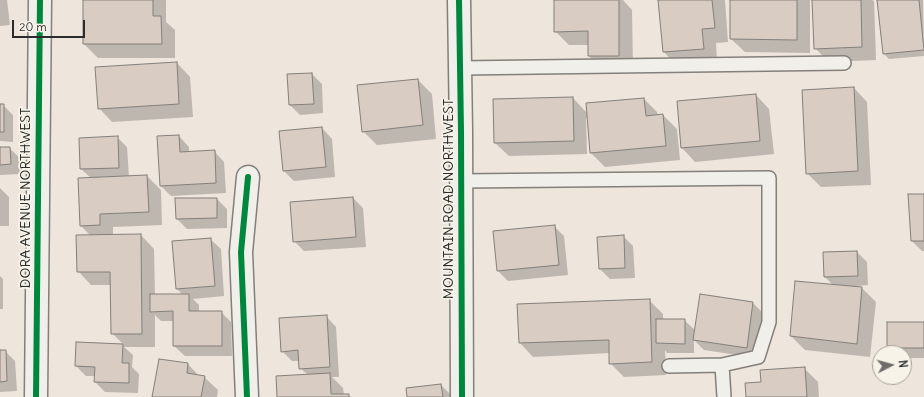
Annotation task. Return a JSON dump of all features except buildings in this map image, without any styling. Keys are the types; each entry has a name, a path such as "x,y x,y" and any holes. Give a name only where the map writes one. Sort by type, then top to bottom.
{"street":[{"name":"DORA AVENUE NORTHWEST","path":"36,397 40,0"},
{"name":"MOUNTAIN ROAD NORTHWEST","path":"459,0 462,397"},
{"path":"247,397 241,252 248,177"}],"lane":[{"path":"460,68 844,63"},
{"path":"461,181 769,178 769,322 758,357 722,365 670,366"},
{"path":"722,365 724,397"}],"cycle path":[{"path":"36,397 40,0"},
{"path":"459,0 462,397"},
{"path":"247,397 241,252 248,177"}]}
